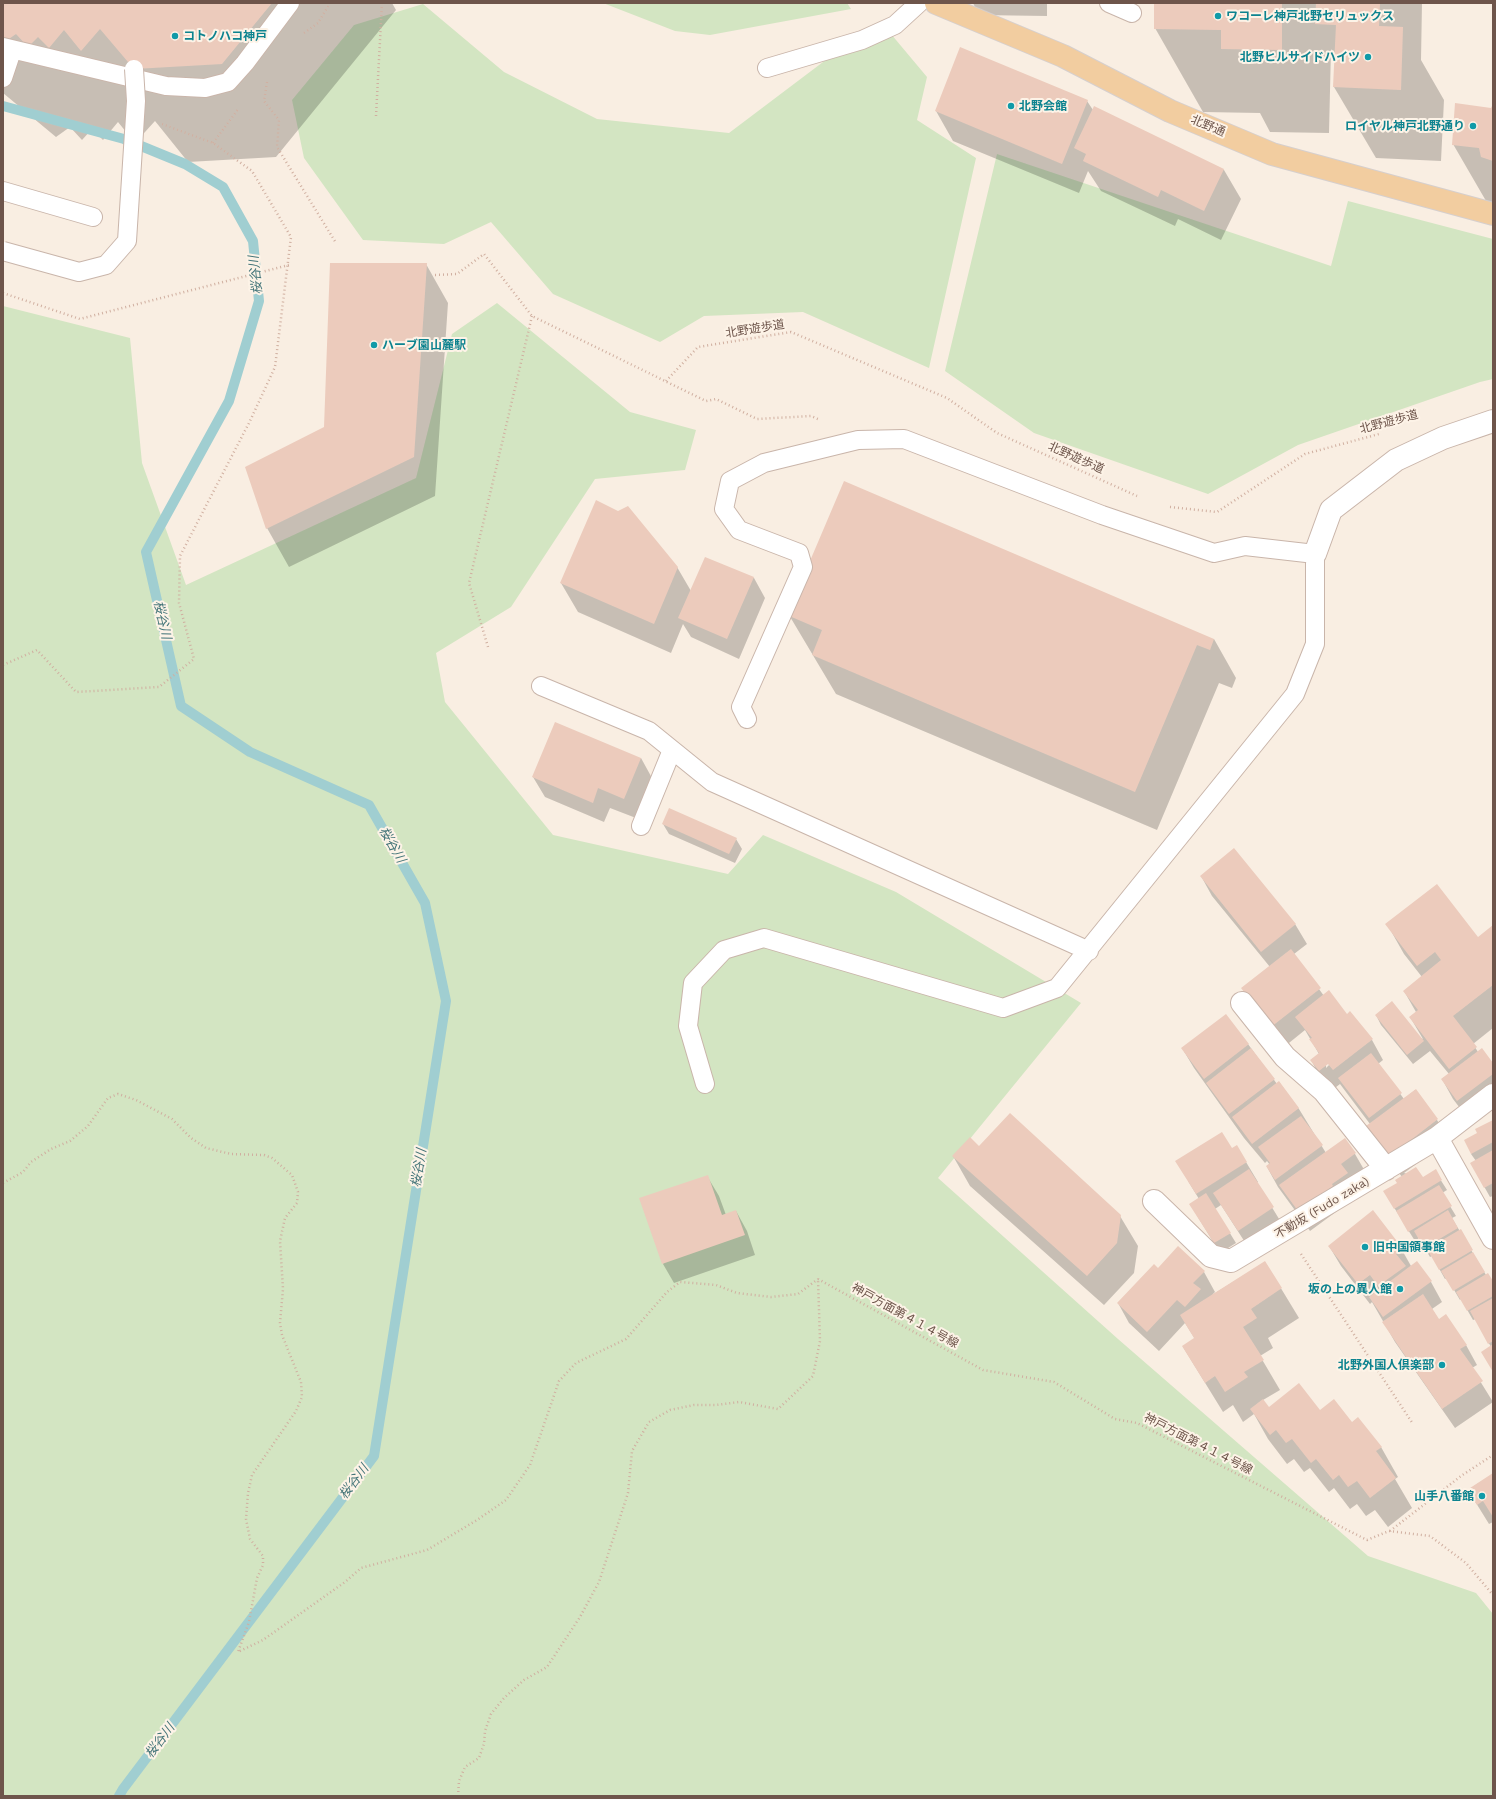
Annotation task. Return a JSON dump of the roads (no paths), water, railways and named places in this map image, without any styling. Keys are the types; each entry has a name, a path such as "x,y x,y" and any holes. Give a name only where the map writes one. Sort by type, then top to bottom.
{"main road":[{"name":"北野通","path":"934,3 1063,56 1170,111 1272,154 1493,214"}],"street":[{"path":"1315,554 1331,510 1396,460 1442,438 1493,420"},
{"path":"1242,1003 1286,1057 1324,1091 1386,1169"},
{"name":"不動坂 (Fudo zaka)","path":"1154,1201 1211,1256 1231,1261 1438,1138 1493,1095"},
{"path":"1438,1138 1493,1238"}],"lane":[{"path":"3,78 7,49 166,86 205,88 228,82 245,63 290,3"},
{"path":"767,68 862,40 895,25 934,3"},
{"path":"1109,3 1132,13"},
{"path":"3,251 79,272 106,264 127,241 136,101 134,69"},
{"path":"3,192 93,216"},
{"path":"705,1084 688,1026 693,983 724,950 764,938 1002,1008 1057,988 1089,951 1295,694 1315,644 1315,554 1245,546 1214,553 1102,515 904,439 858,440 764,462 730,481 724,509 739,530 799,554 802,567 741,707 747,719"},
{"path":"541,686 649,731 712,782 1089,951"},
{"path":"640,826 672,750"}],"waterway":[{"name":"桜谷川","path":"3,106 124,139 185,164 223,187 253,241 259,301 229,401 146,552 181,706 250,752 369,805 425,903 446,1001 374,1456 119,1796"}],"place":[{"name":"ワコーレ神戸北野セリュックス","path":"1218,16"},
{"name":"コトノハコ神戸","path":"175,36"},
{"name":"北野ヒルサイドハイツ","path":"1368,57"},
{"name":"北野会館","path":"1011,106"},
{"name":"ロイヤル神戸北野通り","path":"1473,126"},
{"name":"ハーブ園山麓駅","path":"374,345"},
{"name":"旧中国領事館","path":"1365,1247"},
{"name":"坂の上の異人館","path":"1400,1289"},
{"name":"北野外国人倶楽部","path":"1442,1365"},
{"name":"山手八番館","path":"1482,1496"}]}
